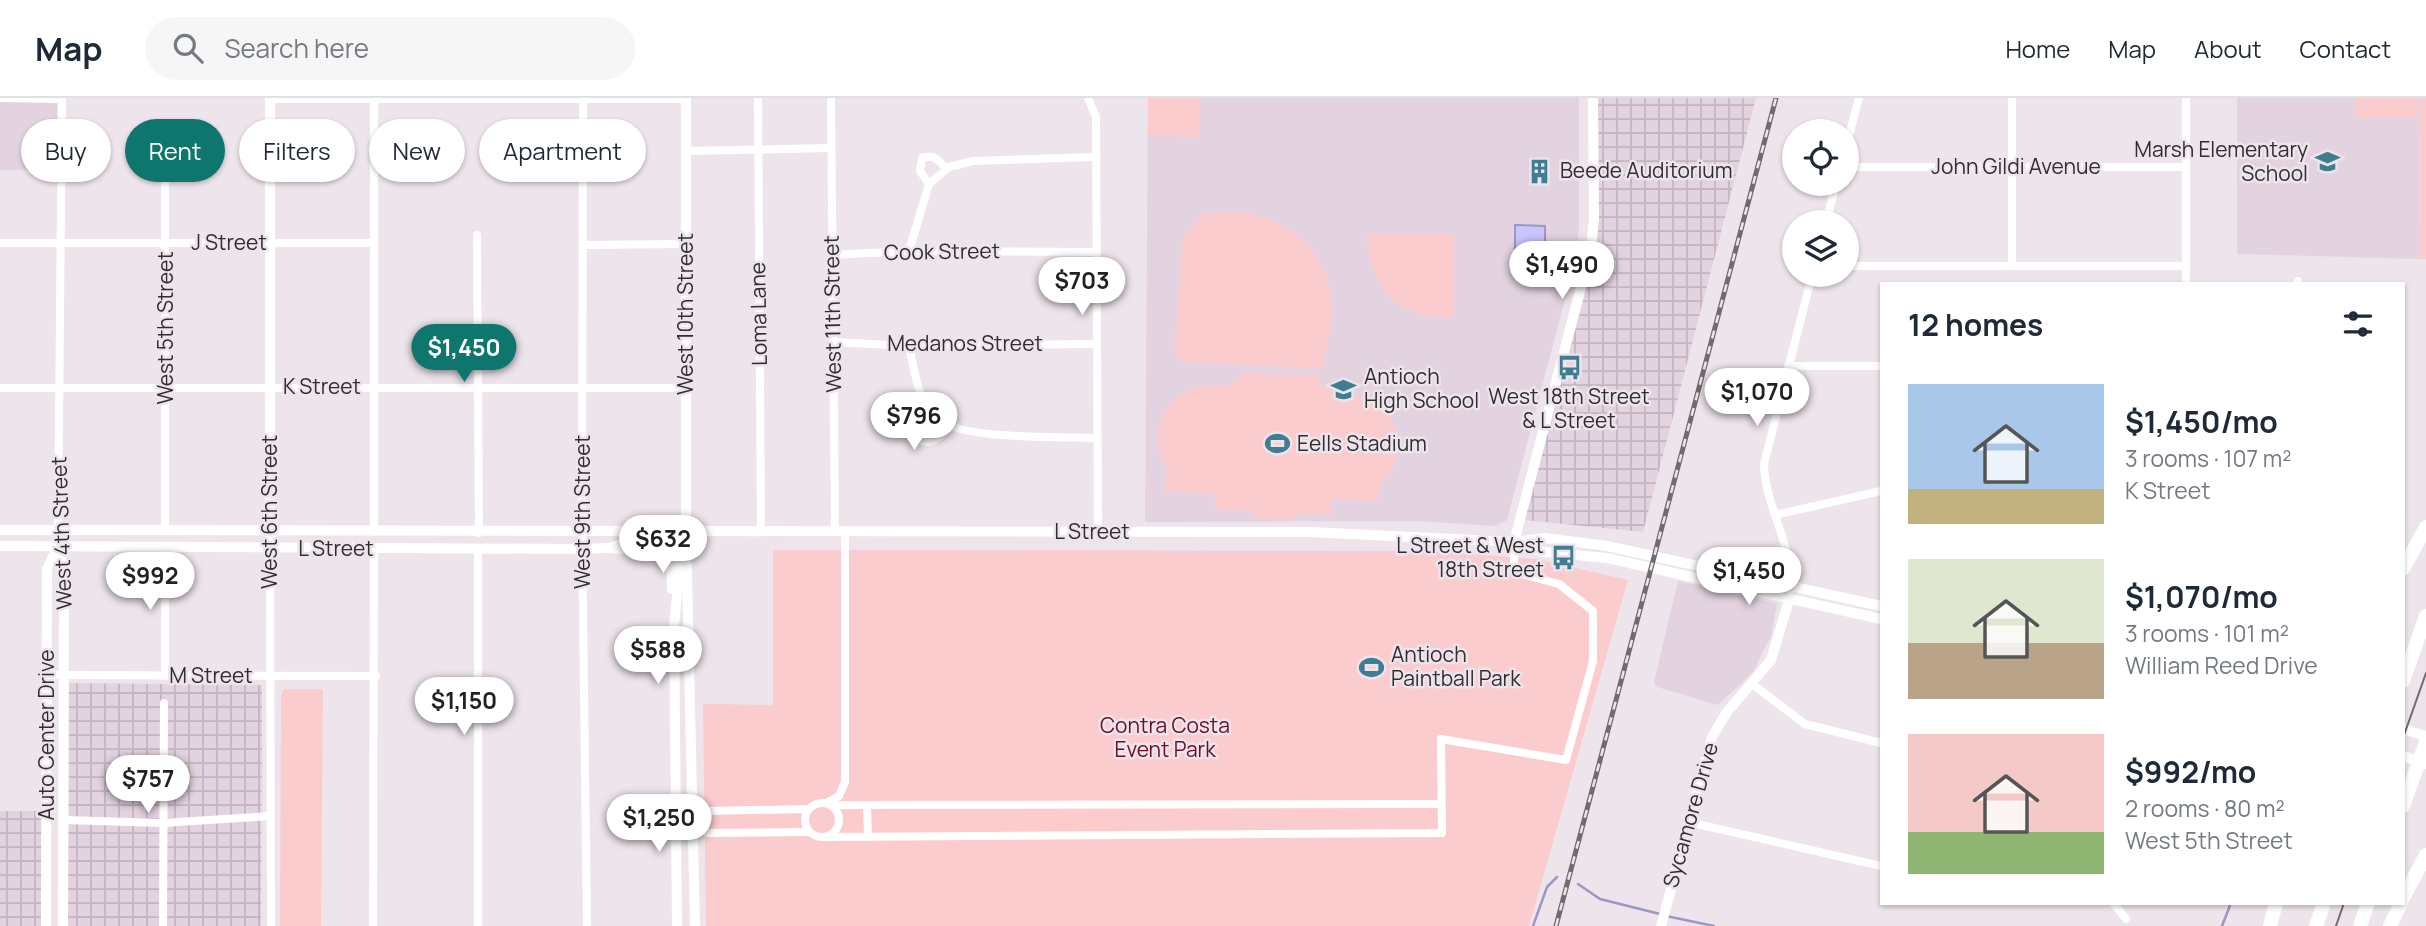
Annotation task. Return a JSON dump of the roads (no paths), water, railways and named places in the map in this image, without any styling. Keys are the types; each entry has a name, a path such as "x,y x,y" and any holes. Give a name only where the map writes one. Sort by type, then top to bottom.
{"highway":[{"path":"2405,565 2426,527"},
{"path":"2405,675 2426,616"},
{"path":"2405,800 2426,739"},
{"path":"2405,894 2426,855"},
{"path":"2270,926 2275,905"},
{"path":"2316,926 2323,905"},
{"path":"2360,926 2367,905"},
{"path":"2390,926 2399,905"}],"main road":[{"name":"West 10th Street","path":"686,99 686,531 696,821 695,926"},
{"name":"L Street","path":"686,531 1310,532 1514,542 1545,538 1607,546 1880,606"},
{"name":"West 10th Street","path":"677,926 674,626 686,531"},
{"name":"L Street","path":"1514,542 1543,552 1607,558 1880,619"},
{"path":"607,548 662,552 667,556 674,626"},
{"path":"2405,730 2426,739"},
{"path":"2405,757 2426,764"}],"street":[{"path":"0,98 62,99"},
{"path":"270,98 686,99"},
{"name":"West 6th Street","path":"270,98 271,926"},
{"name":"Loma Lane","path":"758,98 761,530"},
{"name":"West 11th Street","path":"829,804 839,796 845,782 833,342 831,98"},
{"path":"1088,98 1096,117 1098,532"},
{"path":"696,821 707,834 809,832 825,837 1442,833 1441,739 1566,760 1593,661 1593,611 1559,584 1514,572 1514,542 1591,249 1594,218 1593,98"},
{"path":"1853,119 1859,98"},
{"path":"2012,98 2012,265"},
{"path":"2186,98 2186,282"},
{"name":"West 4th Street","path":"62,99 58,547 64,569 63,926"},
{"name":"West 9th Street","path":"583,99 582,549 587,926"},
{"path":"374,100 374,532"},
{"path":"687,151 830,148"},
{"path":"929,184 920,171 922,158 929,155 937,158 947,169"},
{"path":"909,251 929,184 958,162 1096,157"},
{"name":"John Gildi Avenue","path":"1859,167 2185,167"},
{"name":"West 5th Street","path":"164,531 165,182"},
{"path":"477,235 478,533"},
{"name":"J Street","path":"0,243 374,243"},
{"path":"583,245 685,244"},
{"name":"Cook Street","path":"832,255 909,251 1095,252"},
{"path":"1859,266 2186,266"},
{"path":"1789,600 1792,572 1768,494 1764,464 1809,287"},
{"name":"Medanos Street","path":"833,342 909,346 1097,344"},
{"path":"909,346 918,387 931,414 947,427 976,433 1097,438"},
{"path":"1788,366 1880,366"},
{"name":"K Street","path":"0,388 686,388"},
{"path":"931,414 921,428 923,441 929,443 939,438 947,427"},
{"path":"1776,514 1880,491"},
{"name":"L Street","path":"0,530 478,533 686,531"},
{"name":"L Street","path":"0,546 164,549 582,549 607,548 670,532"},
{"name":"Auto Center Drive","path":"46,926 47,569 58,547"},
{"path":"164,549 165,676"},
{"path":"373,926 376,677 374,549"},
{"path":"478,549 478,926"},
{"name":"Sycamore Drive","path":"1661,926 1712,737 1727,712 1752,684 1773,654 1789,600"},
{"name":"M Street","path":"47,674 376,677"},
{"path":"1752,684 1805,724 1880,743"},
{"path":"163,926 164,703"},
{"path":"809,832 805,822 808,809 814,804 1440,804"},
{"path":"825,837 835,832 840,821 829,804"},
{"path":"867,805 867,837"},
{"path":"675,822 696,821 707,811 808,809"},
{"path":"63,820 163,822 270,817"},
{"path":"1688,822 1880,866"},
{"path":"2115,905 2126,919"}],"waterway":[{"path":"1533,926 1547,887 1557,877"},
{"path":"1578,884 1600,899 1660,914"},
{"path":"2222,926 2230,905"},
{"path":"1666,916 1714,926"}],"tram line":[{"path":"2405,732 2426,673"},
{"path":"2336,926 2343,905"}],"railway":[{"path":"1556,926 1776,98"}],"place":[{"name":"Marsh Elementary School","path":"2328,162"},
{"name":"Beede Auditorium","path":"1540,171"},
{"name":"West 18th Street & L Street","path":"1569,368"},
{"name":"Antioch High School","path":"1344,389"},
{"name":"Eells Stadium","path":"1277,444"},
{"name":"L Street & West 18th Street","path":"1564,558"},
{"name":"Antioch Paintball Park","path":"1371,667"}],"park label":[{"name":"Contra Costa Event Park","path":"1165,738"}]}
